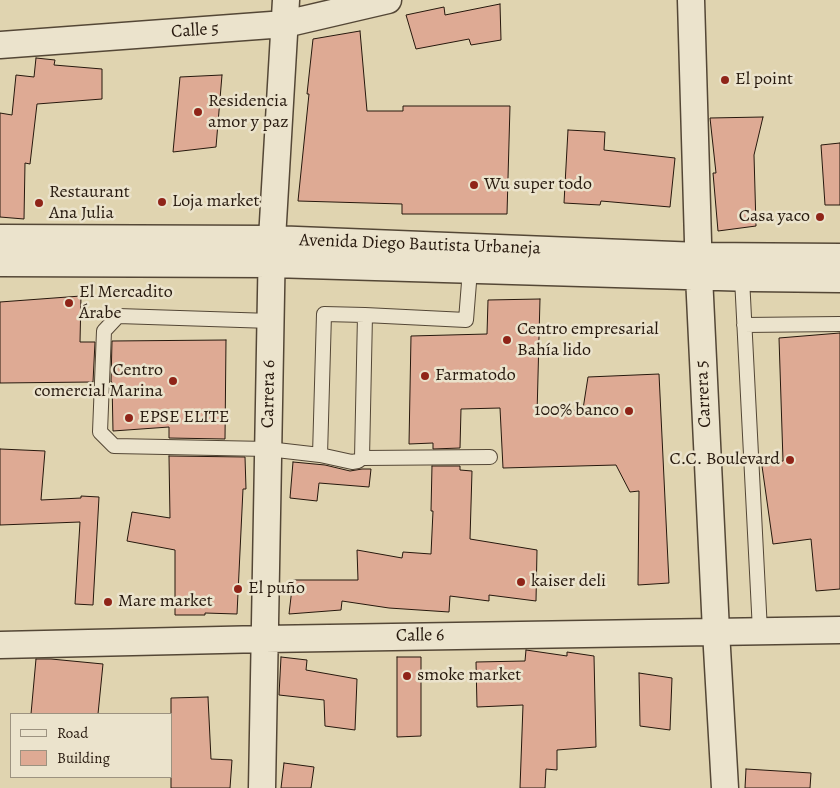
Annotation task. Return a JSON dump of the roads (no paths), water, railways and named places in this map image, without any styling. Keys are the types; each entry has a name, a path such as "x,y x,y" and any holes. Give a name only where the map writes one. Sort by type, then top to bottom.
{"street":[{"name":"Calle 5","path":"0,45 388,0"},
{"name":"Carrera 5","path":"692,0 699,266 725,788"},
{"name":"Carrera 6","path":"262,788 272,252 286,12"},
{"name":"Avenida Diego Bautista Urbaneja","path":"0,238 272,252 699,266 742,278 840,280"},
{"name":"Avenida Diego Bautista Urbaneja","path":"0,263 272,252 470,270 699,266 840,257"},
{"name":"Calle 6","path":"0,645 840,630"}],"lane":[{"path":"320,455 324,314 466,320 470,270"},
{"path":"742,278 760,631"},
{"path":"362,458 365,315"},
{"path":"271,321 118,316 104,332 100,432 114,446 268,449 320,455 352,462 362,458 490,457"},
{"path":"744,325 840,324"}],"place":[{"name":"El point","path":"725,80"},
{"name":"Residencia amor y paz","path":"198,112"},
{"name":"Wu super todo","path":"474,185"},
{"name":"Loja market","path":"162,202"},
{"name":"Restaurant Ana Julia","path":"39,203"},
{"name":"Casa yaco","path":"820,217"},
{"name":"El Mercadito Árabe","path":"69,303"},
{"name":"Centro empresarial Bahía lido","path":"507,340"},
{"name":"Farmatodo","path":"425,376"},
{"name":"Centro comercial Marina","path":"173,381"},
{"name":"100% banco","path":"629,411"},
{"name":"EPSE ELITE","path":"129,418"},
{"name":"C.C. Boulevard","path":"790,460"},
{"name":"kaiser deli","path":"521,582"},
{"name":"El puño","path":"238,589"},
{"name":"Mare market","path":"108,602"},
{"name":"smoke market","path":"407,676"}]}
